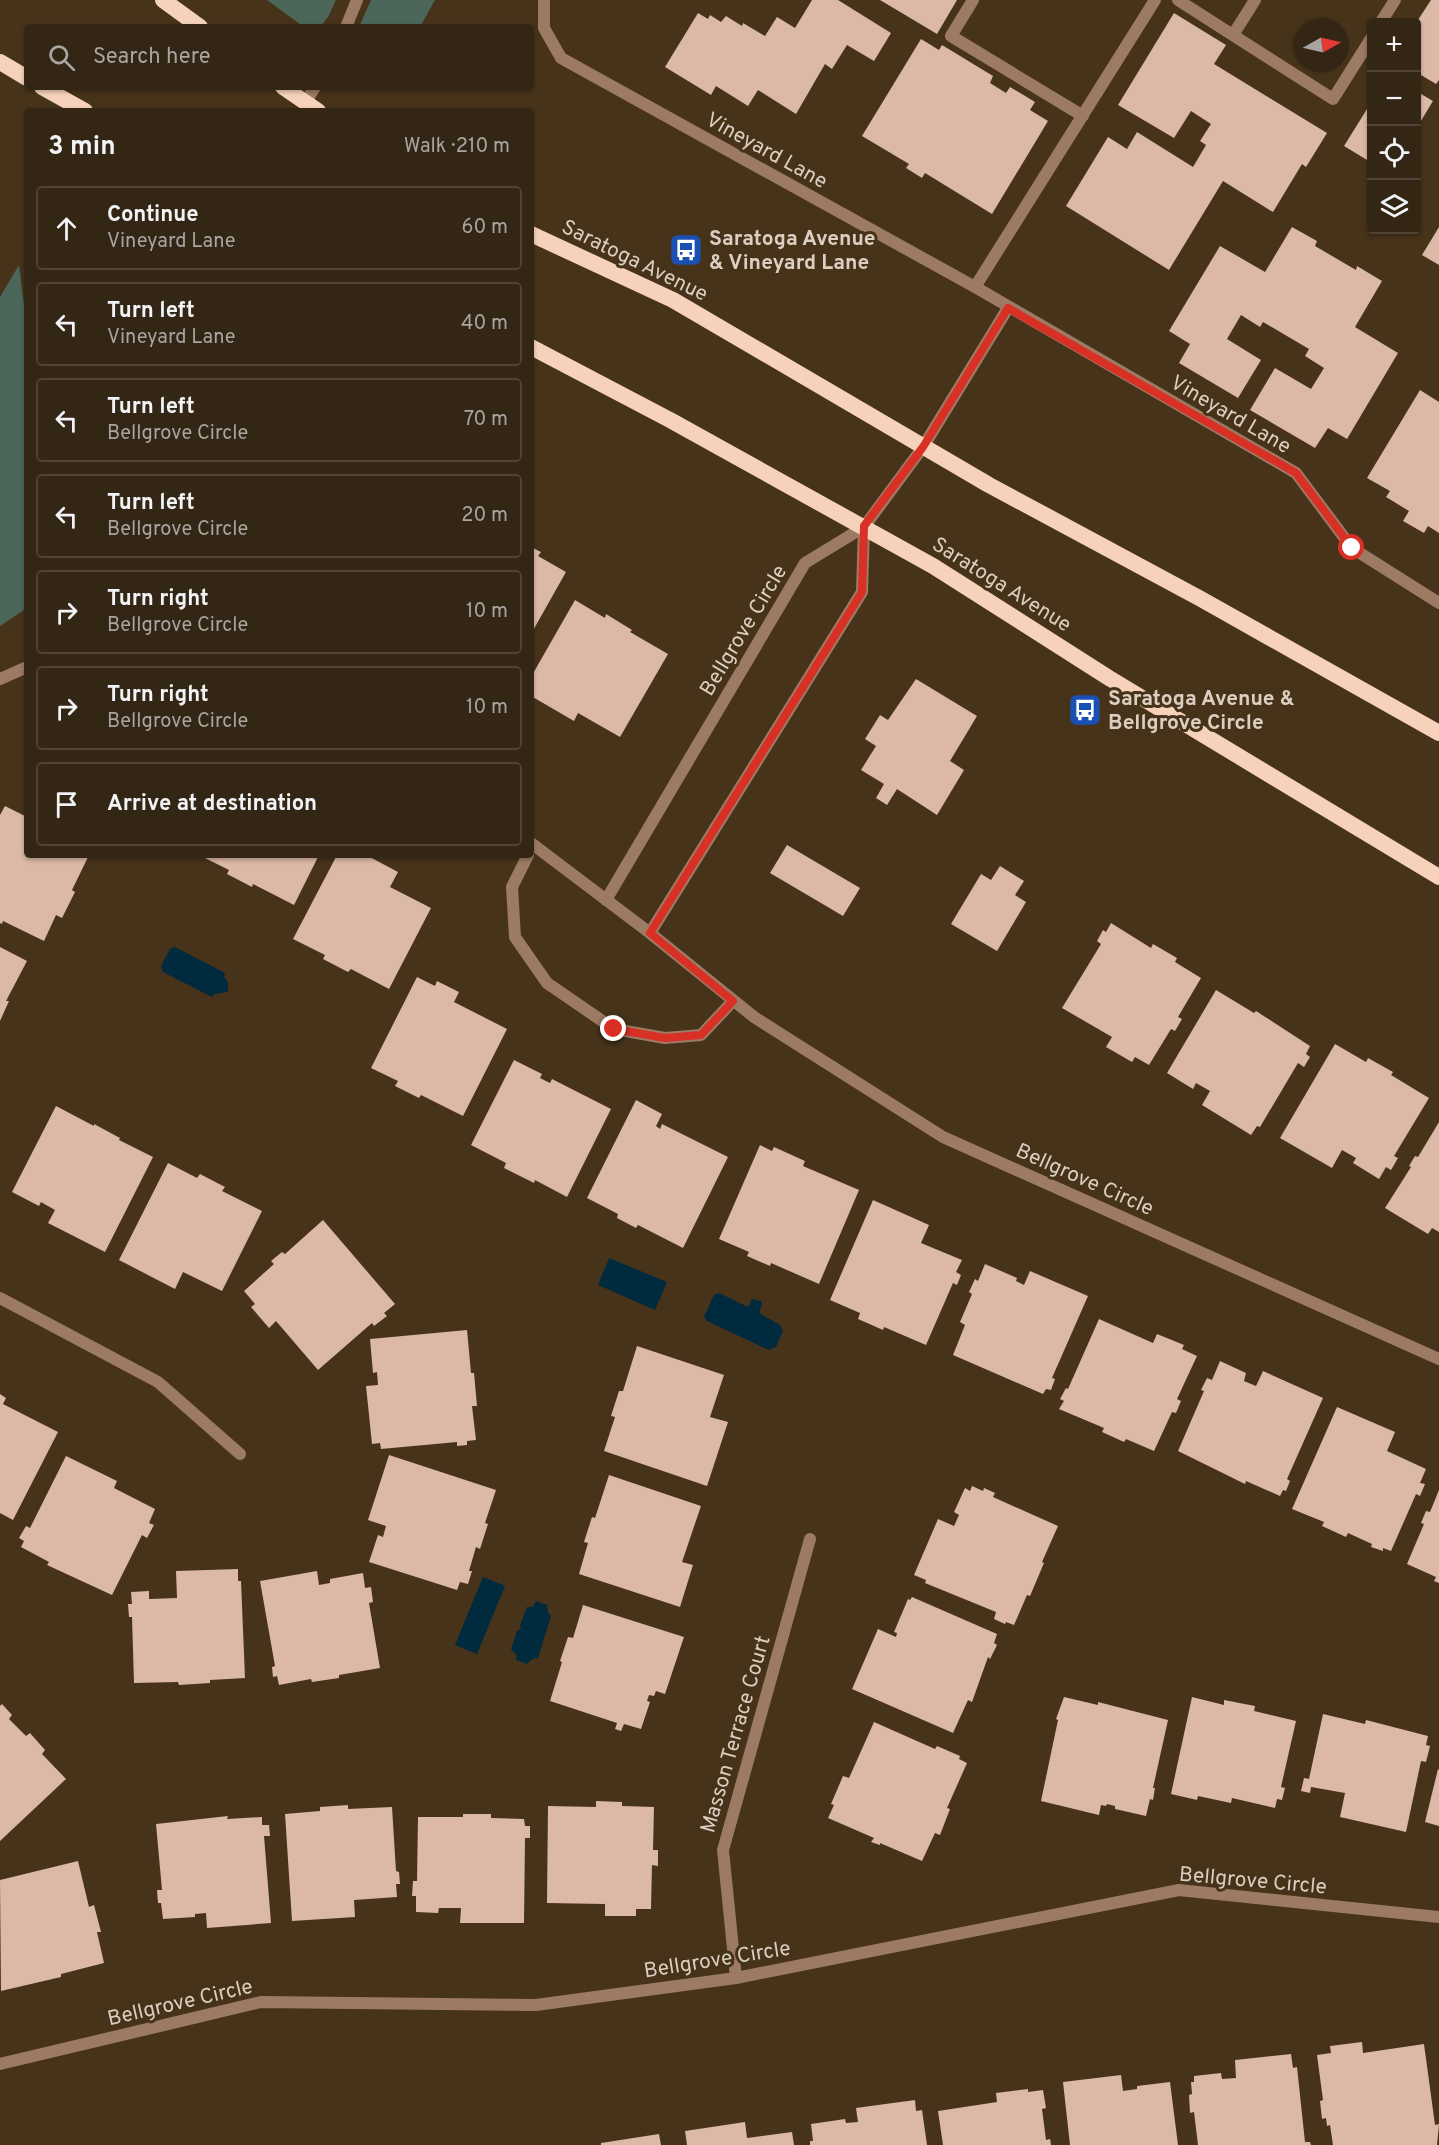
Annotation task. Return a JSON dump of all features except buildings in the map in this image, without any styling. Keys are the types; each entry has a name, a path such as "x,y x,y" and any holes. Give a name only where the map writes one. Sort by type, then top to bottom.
{"highway":[{"path":"164,0 196,24"},
{"path":"0,62 24,76"},
{"path":"47,90 80,108"},
{"path":"287,90 312,107"},
{"name":"Saratoga Avenue","path":"534,235 673,300 989,485 1201,599 1439,733"},
{"name":"Saratoga Avenue","path":"534,349 670,420 933,566 1109,678 1439,877"}],"street":[{"path":"347,24 357,0"},
{"name":"Vineyard Lane","path":"544,0 544,28 561,58 975,287 1296,473 1352,548 1439,603"},
{"path":"973,0 951,36 1083,116"},
{"path":"975,287 1155,0"},
{"path":"1178,0 1333,99 1367,44"},
{"path":"1233,35 1255,0"},
{"path":"1384,18 1395,0"},
{"path":"312,107 315,90"},
{"path":"650,933 862,592 864,526 923,447 1008,308"},
{"name":"Bellgrove Circle","path":"606,900 805,563 864,526"},
{"path":"0,679 24,668"},
{"name":"Bellgrove Circle","path":"534,849 650,933 754,1017 944,1137 1439,1359"},
{"name":"Bellgrove Circle","path":"526,858 512,887 515,937 547,983 614,1029 665,1038 701,1035 733,1001"},
{"path":"0,1298 158,1382 240,1454"},
{"name":"Masson Terrace Court","path":"736,1978 723,1850 810,1539"},
{"name":"Bellgrove Circle","path":"0,2064 261,2002 536,2004 736,1978 1179,1890 1439,1917"}],"green space":[{"path":"267,0 336,0 322,24 300,24"},
{"path":"371,0 435,0 422,24 360,24"},
{"path":"19,265 24,304 24,610 0,626 0,297"}],"water":[{"path":"175,947 225,973 228,992 214,994 212,997 163,972 161,966 170,949"},
{"path":"609,1258 667,1282 655,1310 598,1285"},
{"path":"719,1293 748,1307 752,1299 761,1301 759,1313 780,1325 783,1331 776,1347 769,1350 707,1321 704,1317 714,1295"},
{"path":"483,1577 505,1586 477,1654 455,1645"},
{"path":"536,1601 547,1605 551,1616 538,1658 532,1659 527,1664 516,1660 517,1656 511,1649 517,1631 521,1629 520,1625 527,1607 533,1607"}],"place":[{"name":"Saratoga Avenue & Vineyard Lane","path":"686,250"},
{"name":"Saratoga Avenue & Bellgrove Circle","path":"1085,710"}],"route":[{"path":"614,1029 665,1038 701,1035 733,1001 650,933 862,592 864,526 923,447 1008,308 1296,473 1352,548"}]}
